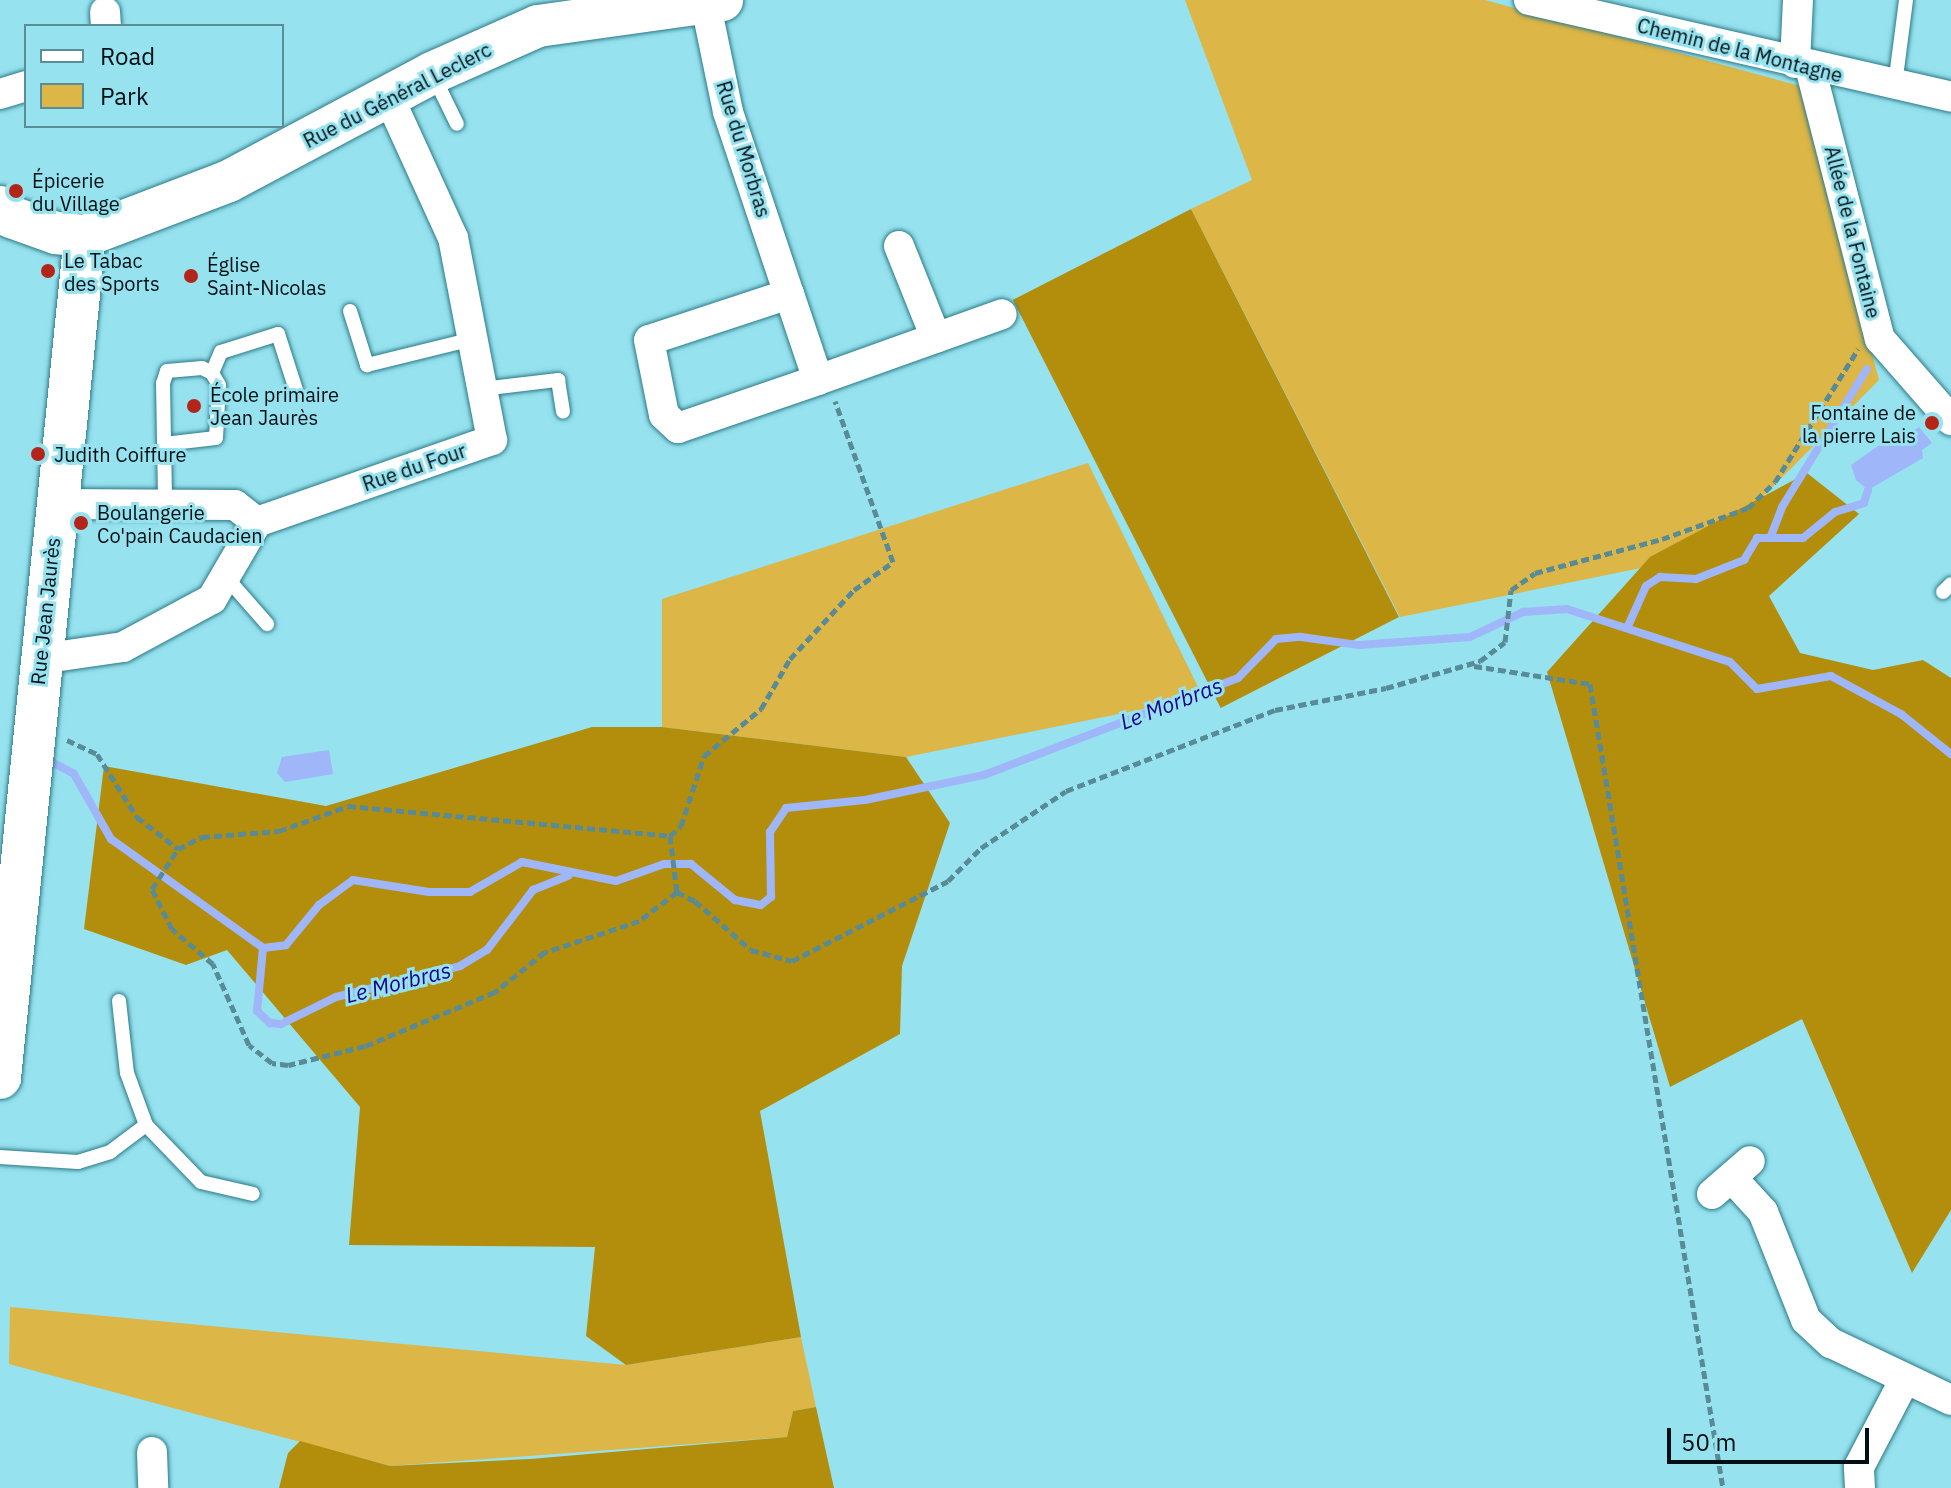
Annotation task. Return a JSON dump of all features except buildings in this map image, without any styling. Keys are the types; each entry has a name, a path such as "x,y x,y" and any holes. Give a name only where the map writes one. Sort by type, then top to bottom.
{"main road":[{"name":"Rue du Général Leclerc","path":"85,236 229,181 390,100 432,73 550,10 711,1"},
{"path":"0,207 11,217 56,233 85,236"},
{"name":"Rue Jean Jaurès","path":"0,1078 85,236"}],"street":[{"name":"Chemin de la Montagne","path":"1529,0 1612,9 1802,65 1951,97"},
{"name":"Allée de la Fontaine","path":"1798,0 1802,65 1880,339 1951,420"},
{"name":"Rue du Morbras","path":"711,1 709,20 728,112 789,294 822,379"},
{"path":"0,94 24,87"},
{"name":"Rue du Four","path":"257,522 492,440 453,238 390,100"},
{"path":"899,246 936,338"},
{"path":"789,294 649,340 664,415 678,428 1002,314"},
{"path":"40,659 123,647 212,599 257,522 235,505 165,502 57,504"},
{"path":"1731,1178 1763,1212 1806,1320 1831,1343 1904,1381 1951,1400"},
{"path":"1860,1488 1859,1467 1904,1381"},
{"path":"152,1452 153,1488"}],"lane":[{"path":"1895,85 1906,0"},
{"path":"432,73 457,124"},
{"path":"350,311 367,365 473,339"},
{"path":"212,373 221,352 278,334 296,390"},
{"path":"164,444 216,438 219,385 212,373 202,368 167,371 164,444 165,502"},
{"path":"482,389 558,380 563,412"},
{"path":"225,576 267,624"},
{"path":"119,1001 127,1073 146,1125 201,1182 253,1194"},
{"path":"0,1157 78,1162 110,1152 146,1125"}],"path":[{"path":"677,892 695,901 751,950 792,961 948,881 981,848 1066,791 1275,710 1469,665 1498,650 1505,638 1511,590 1556,565 1634,548 1748,508 1775,482 1848,359 1862,345 1880,339"},
{"path":"670,836 678,875 677,892 639,921 545,952 495,992 365,1046 288,1065 272,1063 249,1045 213,964 172,929 152,889 178,849 202,837 279,831 348,806 670,836 681,826 704,756 761,709 790,659 854,590 893,562 822,379"},
{"path":"1469,665 1590,684 1723,1488"},
{"path":"63,739 97,754 137,817 178,849"}],"green space":[{"path":"1185,0 1485,0 1800,86 1879,380 1705,555 1400,617 1191,209 1252,180"},
{"path":"1088,463 1203,697 906,757 662,727 662,599"},
{"path":"10,1307 626,1365 801,1337 816,1407 793,1411 787,1437 390,1466 9,1364"}],"shaded area":[{"path":"1191,209 1399,617 1221,708 1013,300"},
{"path":"1807,473 1859,514 1769,596 1800,653 1873,670 1923,660 1951,678 1951,1210 1912,1273 1802,1019 1670,1087 1547,672 1650,557"},
{"path":"592,727 662,727 906,757 950,823 902,966 900,1034 760,1111 801,1337 626,1365 586,1336 595,1247 349,1245 360,1107 227,950 186,965 84,929 104,766 326,806"},
{"path":"816,1407 834,1488 279,1488 288,1453 300,1441 390,1466 530,1459 787,1437 793,1411"}],"water":[{"path":"1919,427 1932,443 1922,450 1923,458 1868,490 1856,480 1851,465 1902,429 1912,432"},
{"path":"329,750 333,774 285,782 277,773 282,757"}],"waterway":[{"path":"1771,536 1782,507 1867,369"},
{"path":"1628,626 1646,586 1660,577 1696,579 1744,560 1757,538 1803,538 1835,512 1864,503 1868,490"},
{"name":"Le Morbras","path":"50,761 74,774 111,839 263,948 286,945 319,905 353,880 429,892 470,892 522,862 616,881 664,864 691,864 735,900 761,905 771,897 770,832 786,808 865,800 984,775 1238,678 1276,639 1301,637 1359,645 1470,637 1523,612 1567,609 1730,662 1757,689 1831,676 1901,714 1951,754"},
{"name":"Le Morbras","path":"263,948 257,1011 270,1023 281,1024 336,997 460,966 487,950 533,890 568,876"}],"place":[{"name":"Épicerie du Village","path":"16,191"},
{"name":"Le Tabac des Sports","path":"48,271"},
{"name":"Église Saint-Nicolas","path":"191,276"},
{"name":"École primaire Jean Jaurès","path":"194,406"},
{"name":"Fontaine de la pierre Lais","path":"1932,423"},
{"name":"Judith Coiffure","path":"38,454"},
{"name":"Boulangerie Co'pain Caudacien","path":"81,523"}]}
